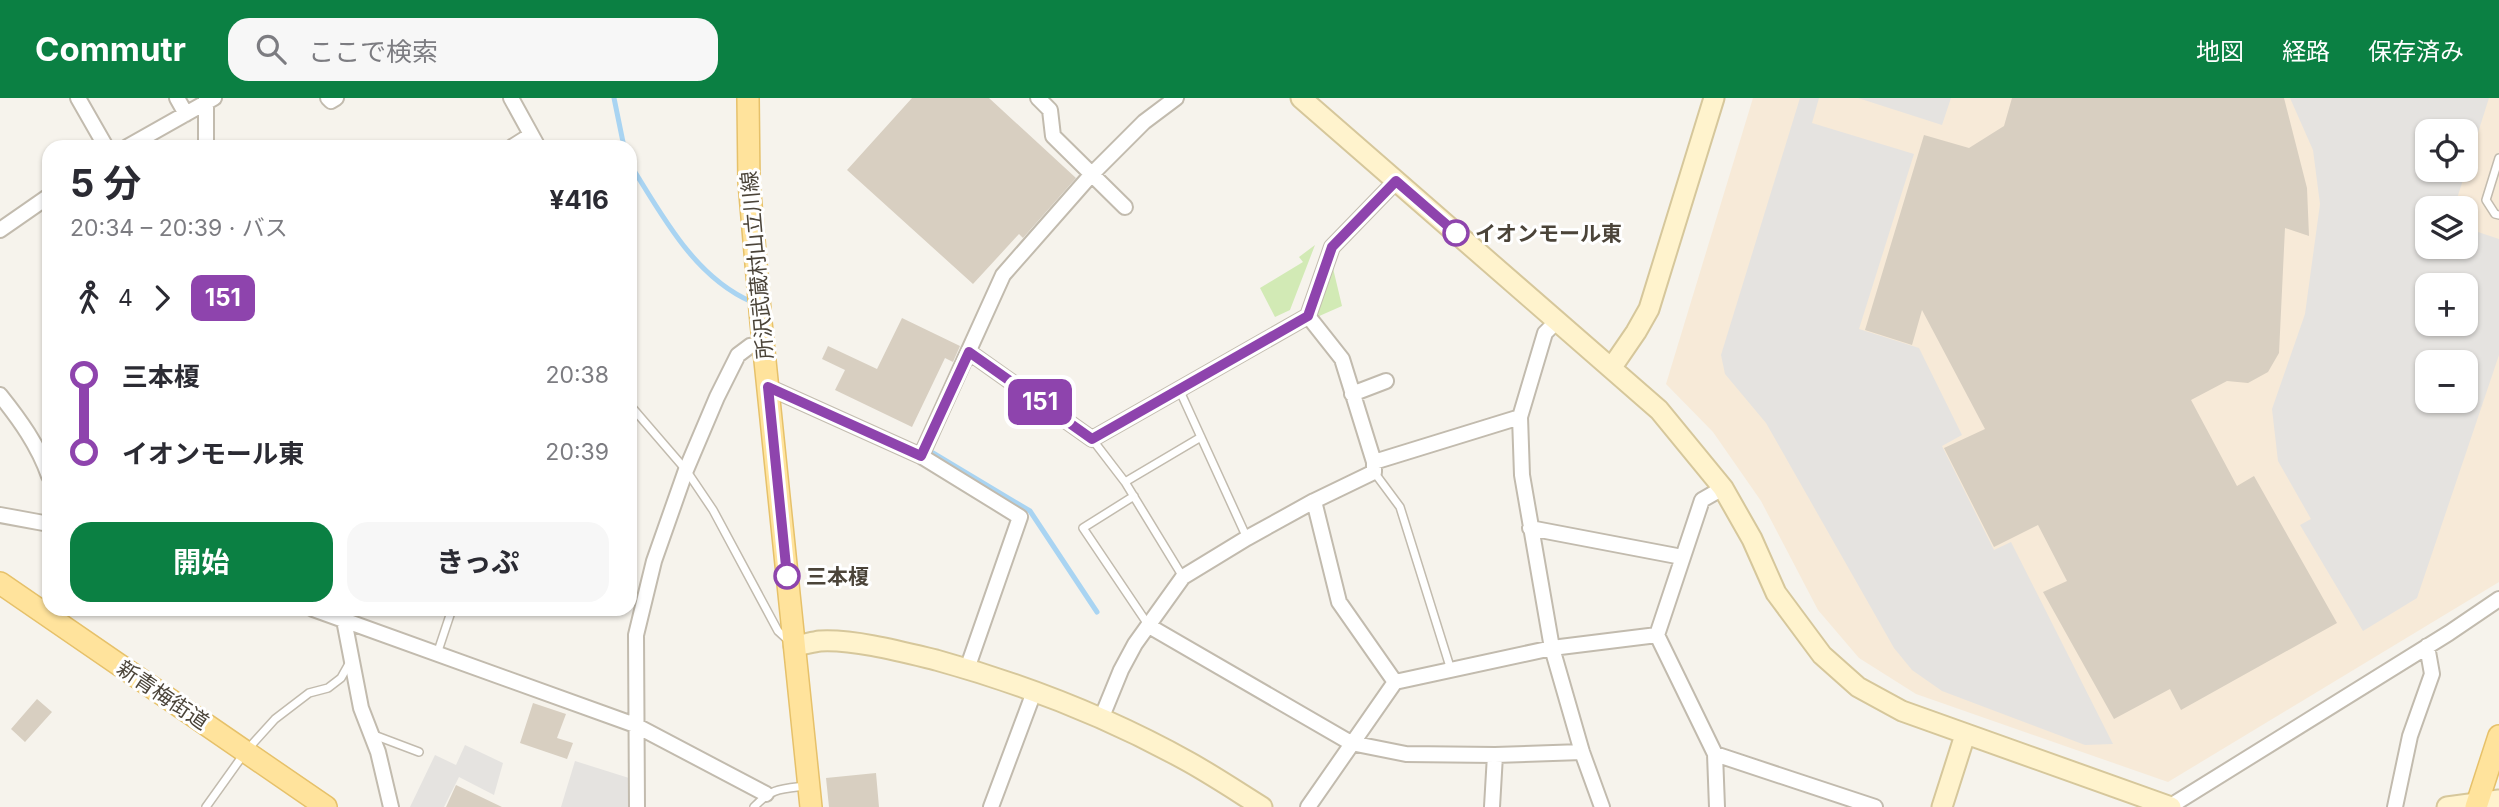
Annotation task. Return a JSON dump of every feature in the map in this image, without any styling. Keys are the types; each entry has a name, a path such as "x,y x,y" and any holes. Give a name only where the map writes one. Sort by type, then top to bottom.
{"main road":[{"name":"所沢武蔵村山立川線","path":"748,98 749,182 759,305 810,797"},
{"name":"新青梅街道","path":"0,583 42,612"},
{"name":"新青梅街道","path":"48,616 326,807"},
{"path":"2477,805 2499,736"}],"street":[{"path":"78,98 102,140"},
{"path":"177,98 187,114"},
{"path":"328,98 331,101 336,98"},
{"path":"511,98 534,140"},
{"path":"1038,98 1050,110 1053,135 1125,207"},
{"path":"921,456 1003,275 1091,175 1144,122 1176,98"},
{"path":"1301,98 1659,410 1723,488 1752,539 1776,593 1822,655 1858,687 1902,711 2170,807 2499,599"},
{"path":"1612,367 1649,309 1714,98"},
{"path":"140,140 209,100"},
{"path":"206,140 209,100"},
{"path":"969,352 1092,439 1308,316 1332,247 1396,181"},
{"path":"0,230 42,201"},
{"path":"1308,316 1342,359 1374,467"},
{"path":"1557,321 1545,333 1520,417 1522,475 1552,648 1582,752 1602,807"},
{"path":"637,807 636,635 654,561 686,470 738,355 750,346 763,345"},
{"path":"1352,394 1386,381"},
{"path":"768,387 921,456 1020,517 967,669"},
{"path":"0,395 42,446"},
{"path":"1101,719 1135,644 1183,578 1247,538 1374,467 1520,417"},
{"path":"1717,807 1715,754 1657,635 1702,500 1723,488"},
{"path":"1314,501 1339,602 1395,682"},
{"path":"0,515 42,523"},
{"path":"1530,528 1682,557"},
{"path":"334,616 635,725 766,794"},
{"path":"344,620 361,708 378,752 391,807"},
{"path":"1149,626 1352,743 1405,754 1582,752"},
{"path":"1308,807 1395,682 1552,648 1657,635"},
{"path":"794,646 821,641 904,652 967,669 1034,692 1101,719 1189,762 1262,807"},
{"path":"2395,807 2410,736 2432,674 2427,646"},
{"path":"996,805 1034,692"},
{"path":"1942,807 1965,735"},
{"path":"1715,754 1875,807"},
{"path":"1493,807 1495,755"},
{"path":"2447,807 2499,800"}],"lane":[{"path":"2499,158 2486,200 2495,214 2499,215"},
{"path":"2490,185 2499,187"},
{"path":"1178,388 1247,538"},
{"path":"637,413 686,470 713,510 778,631 794,646"},
{"path":"1125,482 1201,437"},
{"path":"1092,439 1125,482 1183,578"},
{"path":"1374,467 1400,507 1451,670"},
{"path":"1134,496 1083,528 1149,626"},
{"path":"437,654 450,616"},
{"path":"206,807 246,751 275,719 309,693 328,688 341,678 351,660"},
{"path":"370,733 419,752"},
{"path":"754,807 766,794 774,790 810,797"}],"shaded area":[{"path":"1753,98 2499,98 2499,582 2168,782 1916,694 1859,658 1818,610 1761,501 1713,432 1666,384"},
{"path":"1800,98 1819,98 1812,123 1914,154 1859,329 1919,348 1962,435 1942,446 1994,550 2011,542 2113,744 2085,745 1942,691 1912,670 1894,648 1766,423 1725,374 1721,355"},
{"path":"1858,98 1951,98 1942,125"},
{"path":"2290,98 2489,98 2478,133 2478,119 2415,119 2415,182 2462,182 2458,196 2415,196 2415,259 2478,259 2478,232 2499,239 2499,355 2417,598 2363,631 2300,525 2311,519 2278,461 2272,409 2305,314 2320,204 2313,150"},
{"path":"465,745 503,763 494,795 459,777 444,807 410,807 435,755 456,765"},
{"path":"575,761 629,778 630,807 561,807"}],"green space":[{"path":"1315,245 1290,310 1275,317 1260,288 1303,262 1299,257"},
{"path":"1332,264 1342,306 1317,317 1318,306"}],"building":[{"path":"912,98 989,98 1076,178 1023,238 1019,234 973,284 847,170"},
{"path":"2012,98 2284,98 2307,188 2309,236 2285,228 2279,353 2268,372 2248,383 2227,381 2191,400 2237,486 2254,476 2337,623 2181,710 2170,689 2114,719 2043,592 2067,581 2038,525 1994,547 1944,448 1985,429 1922,310 1912,345 1865,330 1924,135 1969,148 2004,126"},
{"path":"902,318 960,346 953,362 945,358 912,427 835,390 845,370 822,359 828,346 877,369"},
{"path":"37,699 52,712 25,742 11,729"},
{"path":"533,703 566,714 557,738 573,743 567,759 520,743"},
{"path":"876,773 879,807 829,807 826,778"},
{"path":"456,785 502,807 446,807"}],"waterway":[{"path":"614,98 623,140"},
{"path":"637,175 667,223 696,261 731,291 752,302"},
{"path":"933,453 1030,511 1097,612"}],"bus line":[{"name":"151","path":"787,576 768,387 921,456 969,352 1092,439 1308,316 1332,247 1396,181 1456,233"}],"place":[{"name":"イオンモール東","path":"1456,233"},
{"name":"三本榎","path":"787,576"}]}
